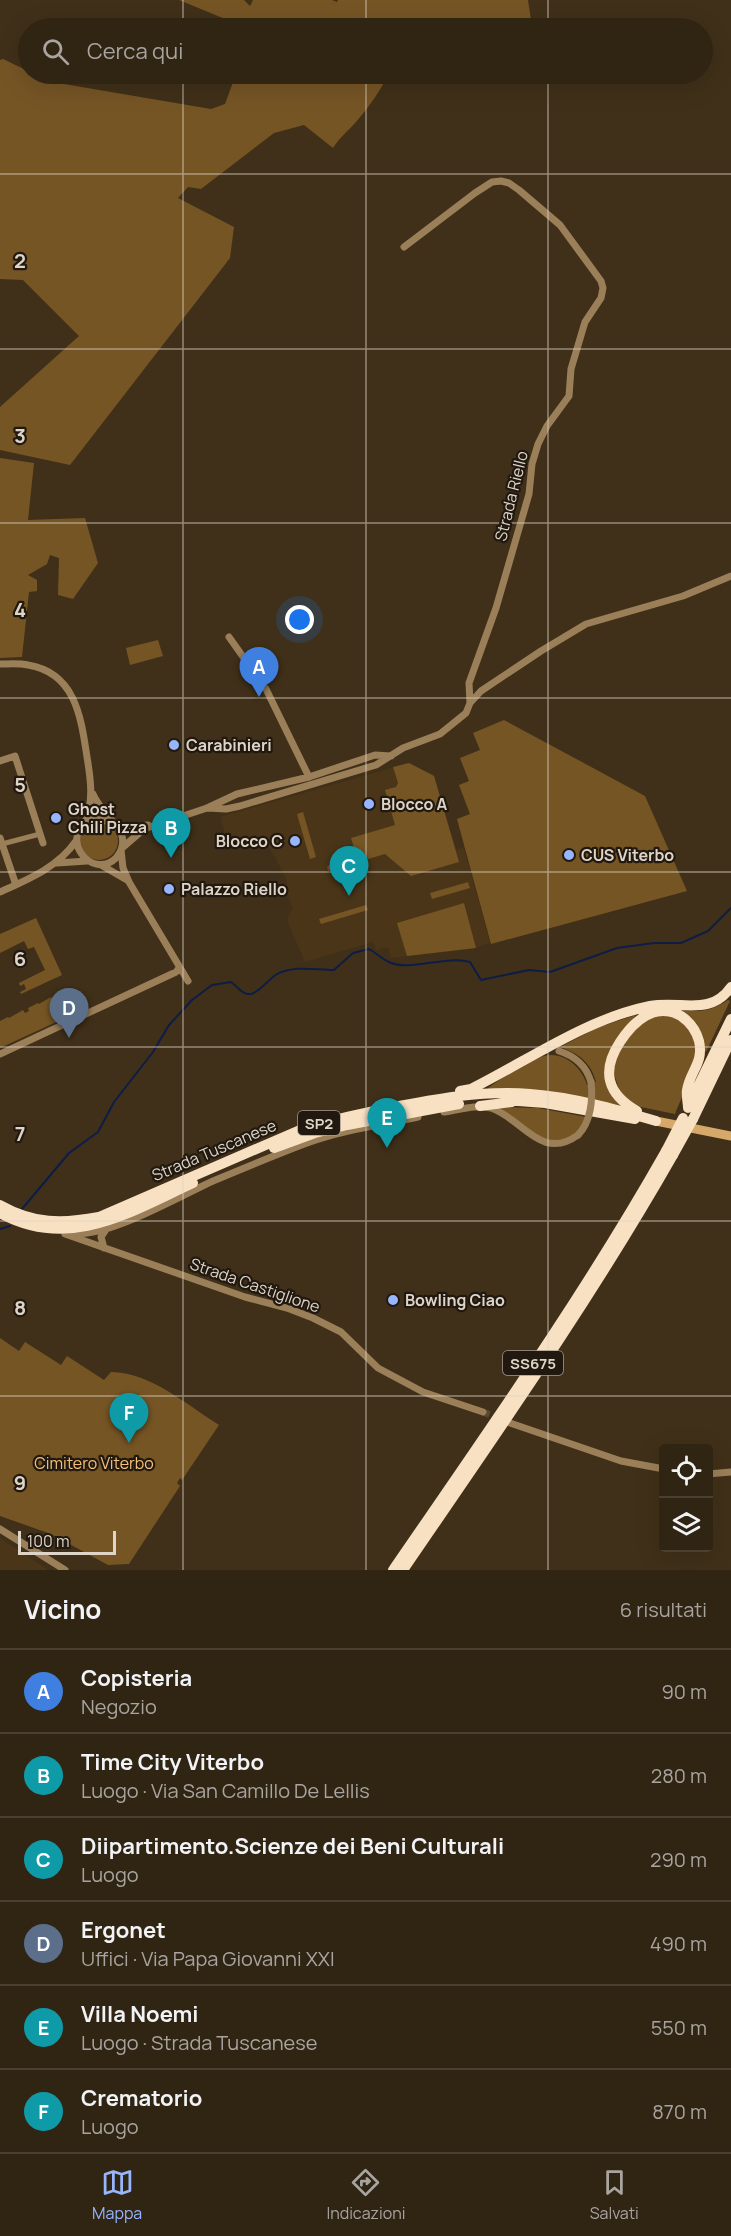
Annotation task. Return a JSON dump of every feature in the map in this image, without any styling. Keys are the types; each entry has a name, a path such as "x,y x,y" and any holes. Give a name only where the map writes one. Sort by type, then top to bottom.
{"highway":[{"path":"435,1100 451,1093 471,1089 542,1050 597,1024 650,1006 710,1004 722,998 731,987"},
{"path":"656,1121 620,1099 612,1087 609,1071 611,1056 622,1038 638,1019 650,1013 669,1011 677,1014 688,1021 696,1032 700,1052 699,1064 687,1089 688,1115"},
{"name":"SS675","path":"403,1570 596,1285 669,1153 731,1019"},
{"name":"SS675","path":"688,1115 731,1040"},
{"path":"542,1050 559,1051"},
{"name":"Strada Tuscanese","path":"0,1204 13,1212 50,1222 74,1221 99,1216 307,1127 338,1117 435,1100 502,1093 533,1094 618,1109 656,1121"},
{"name":"Strada Tuscanese","path":"0,1213 27,1224 66,1232 94,1226 212,1174 315,1133 452,1105 487,1101 524,1101 622,1118 656,1121"},
{"path":"480,1106 524,1101"},
{"name":"SS675","path":"393,1570 589,1280 669,1153"}],"main road":[{"name":"Strada Tuscanese","path":"656,1121 731,1136"}],"street":[{"name":"Strada Riello","path":"404,247 475,193 492,182 501,181 519,190 560,225 601,281 603,288 596,308 585,322 571,369 569,396 547,426 538,444 532,464 529,494 496,608 469,682 470,704"},
{"path":"207,808 226,809 240,806 376,765 403,748 440,734 466,713 470,704 489,686 586,624 683,596 731,576"},
{"path":"229,637 266,689 309,777"},
{"path":"0,664 25,664 37,667 57,678 73,697 80,713 91,789 90,809 68,853 57,863 0,892"},
{"path":"84,825 94,819 137,827 156,824 207,808 237,794 309,777 375,755 393,756"},
{"path":"0,760 15,756 43,843"},
{"path":"91,789 99,807 122,836 123,868 129,882 188,981"},
{"path":"99,864 114,859 134,836 156,824"},
{"path":"16,885 1,846 40,834"},
{"path":"76,841 79,852 88,861"},
{"path":"57,863 88,861 116,872 129,882"},
{"path":"0,1054 176,972 179,968"},
{"path":"68,1003 75,1018"},
{"path":"480,1106 497,1111 546,1143 564,1143 578,1136 588,1118 592,1096 591,1082 580,1061 559,1051"},
{"name":"Strada Tuscanese","path":"66,1232 96,1232 107,1228 307,1143 348,1131 480,1106"},
{"path":"104,1248 101,1237 107,1228"},
{"name":"Strada Castiglione","path":"66,1232 104,1248 313,1318 341,1332 378,1368 423,1392 483,1412"},
{"path":"510,1423 621,1461 659,1468"},
{"path":"713,1474 731,1472"},
{"path":"0,1528 65,1570"}],"shaded area":[{"path":"409,763 434,775 456,850 464,848 490,943 471,949 391,958 388,947 376,950 373,942 305,962 287,920 293,908 285,888 287,882 264,837 230,847 220,817"},
{"path":"0,1538 14,1547 48,1570 0,1570"}],"green space":[{"path":"179,0 244,0 250,6 253,0 332,0 337,2 338,0 528,0 531,18 223,18"},
{"path":"3,59 18,66 18,84 64,84 211,109 225,104 232,84 383,84 365,111 333,148 304,125 274,133 201,189 188,187 178,198 234,227 230,258 70,465 0,450 0,407 79,336 23,280 0,279 0,60"},
{"path":"0,458 34,463 28,520 85,518 98,563 73,599 58,595 59,558 50,555 47,564 28,575 37,580 37,591 29,592 22,657 0,658"},
{"path":"158,640 163,656 130,665 126,648"},
{"name":"CUS Viterbo","path":"504,720 645,796 687,891 491,944 457,819 470,814 459,785 469,781 460,758 480,750 473,733"},
{"path":"409,763 434,776 459,862 411,876 385,854 328,871 327,866 357,857 351,838 395,825 385,790 396,787 398,783 393,767"},
{"path":"303,812 316,857 310,859 297,814"},
{"path":"99,822 112,828 118,841 112,854 99,860 86,854 80,841 86,828"},
{"path":"468,882 470,888 432,899 430,893"},
{"path":"464,903 476,948 407,956 397,923"},
{"path":"366,905 368,910 321,924 319,919"},
{"path":"36,918 62,975 21,994 20,992 26,989 24,984 20,986 19,983 45,970 34,947 28,949 24,941 0,953 0,934"},
{"path":"51,997 53,1000 58,998 67,1017 0,1048 0,1021 23,1010 25,1013 29,1011 28,1008"},
{"path":"730,1001 706,1052 676,1009 703,1010"},
{"path":"636,1015 609,1055 622,1107 487,1089 531,1061 551,1055 571,1062 581,1073 587,1085 596,1082 591,1069 583,1059 560,1047 599,1027"},
{"path":"660,1015 682,1022 691,1033 695,1043 695,1064 675,1114 636,1106 620,1092 613,1071 616,1058 634,1029 642,1020"},
{"path":"502,1107 538,1108 586,1117 576,1133 566,1139 556,1141 536,1135 501,1109"},
{"name":"Cimitero Viterbo","path":"0,1338 19,1351 25,1342 61,1365 67,1356 104,1380 111,1372 140,1377 168,1391 219,1425 182,1480 180,1478 177,1483 180,1486 129,1564 108,1565 51,1534 0,1516"}],"waterway":[{"path":"22,1209 69,1153 98,1132 114,1102 153,1052 169,1025 192,1000 212,985 231,982 242,992 251,994 284,971 334,970 353,953 369,949 386,961 397,965 417,965 450,960 470,962 481,980 529,970 550,972 617,948 654,943 681,943 708,931 731,908"},
{"path":"0,1229 10,1226"}],"tunnel":[{"path":"483,1412 501,1419"}],"place":[{"name":"Copisteria","path":"259,697"},
{"name":"Carabinieri","path":"174,745"},
{"name":"Blocco A","path":"369,804"},
{"name":"Ghost Chili Pizza","path":"56,818"},
{"name":"Blocco C","path":"295,841"},
{"name":"CUS Viterbo","path":"569,855"},
{"name":"Time City Viterbo","path":"171,858"},
{"name":"Palazzo Riello","path":"169,889"},
{"name":"Diipartimento.Scienze dei Beni Culturali","path":"349,896"},
{"name":"Ergonet","path":"69,1038"},
{"name":"Villa Noemi","path":"387,1148"},
{"name":"Bowling Ciao","path":"393,1300"},
{"name":"Crematorio","path":"129,1443"}]}
